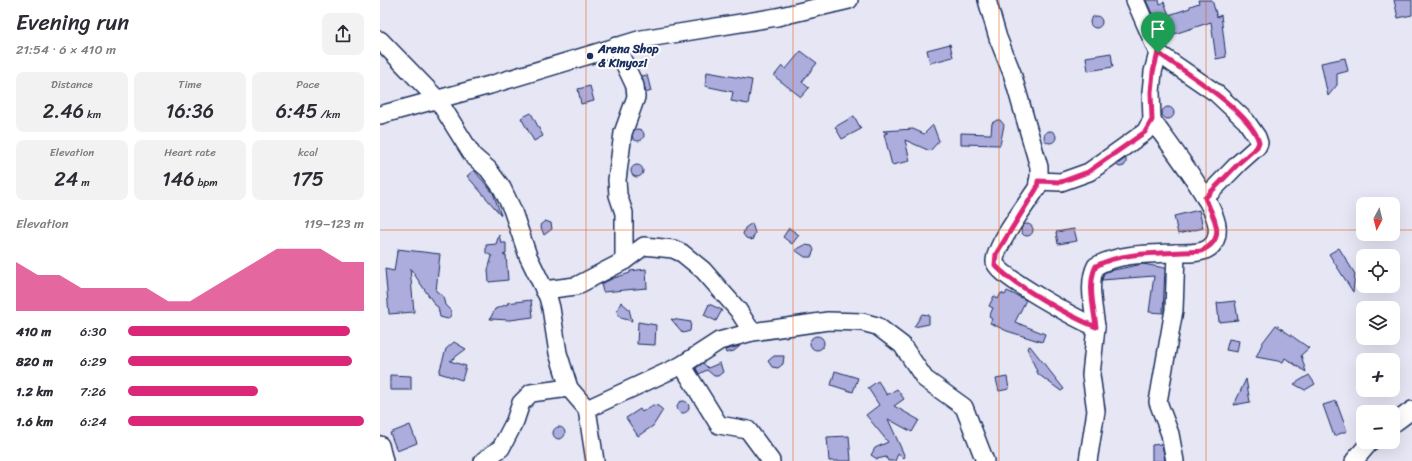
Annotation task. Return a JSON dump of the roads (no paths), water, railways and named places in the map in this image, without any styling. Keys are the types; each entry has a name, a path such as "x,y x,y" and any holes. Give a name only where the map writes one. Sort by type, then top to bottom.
{"street":[{"path":"380,115 438,100 642,39 777,17 849,0"},
{"path":"987,0 998,38 1012,73 1039,167 1037,188 998,248 994,260 995,265 1010,279 1081,321 1096,327"},
{"path":"1135,0 1158,53 1216,93 1246,122 1259,142 1257,147 1205,198"},
{"path":"380,40 438,100 473,156 488,169 502,188 512,209 528,256 551,308 558,353 569,388 587,409 595,461"},
{"path":"616,46 635,86 636,97 623,133 617,180 618,196 624,213 624,261"},
{"path":"1088,461 1096,411 1091,375 1096,327 1092,289 1096,266 1111,260 1145,254 1201,251 1213,243 1217,235 1217,225 1205,198 1152,120 1151,92 1153,72 1158,53"},
{"path":"1038,181 1061,182 1088,172 1145,132 1152,120"},
{"path":"544,290 576,286 624,261 644,246 660,246 674,249 682,253 703,270 738,310 752,332"},
{"path":"1176,253 1174,310 1158,402 1170,434 1176,461"},
{"path":"587,409 682,366 719,341 752,332 828,321 862,322 877,326 902,345 925,379 964,407 985,461"},
{"path":"682,366 719,425 748,430 771,461"},
{"path":"483,461 501,448 515,421 522,403 531,393 569,388"},
{"path":"1400,419 1412,410"},
{"path":"380,445 384,461"},
{"path":"1354,461 1364,449"}],"place":[{"name":"Arena Shop & Kinyozi","path":"590,56"}]}
